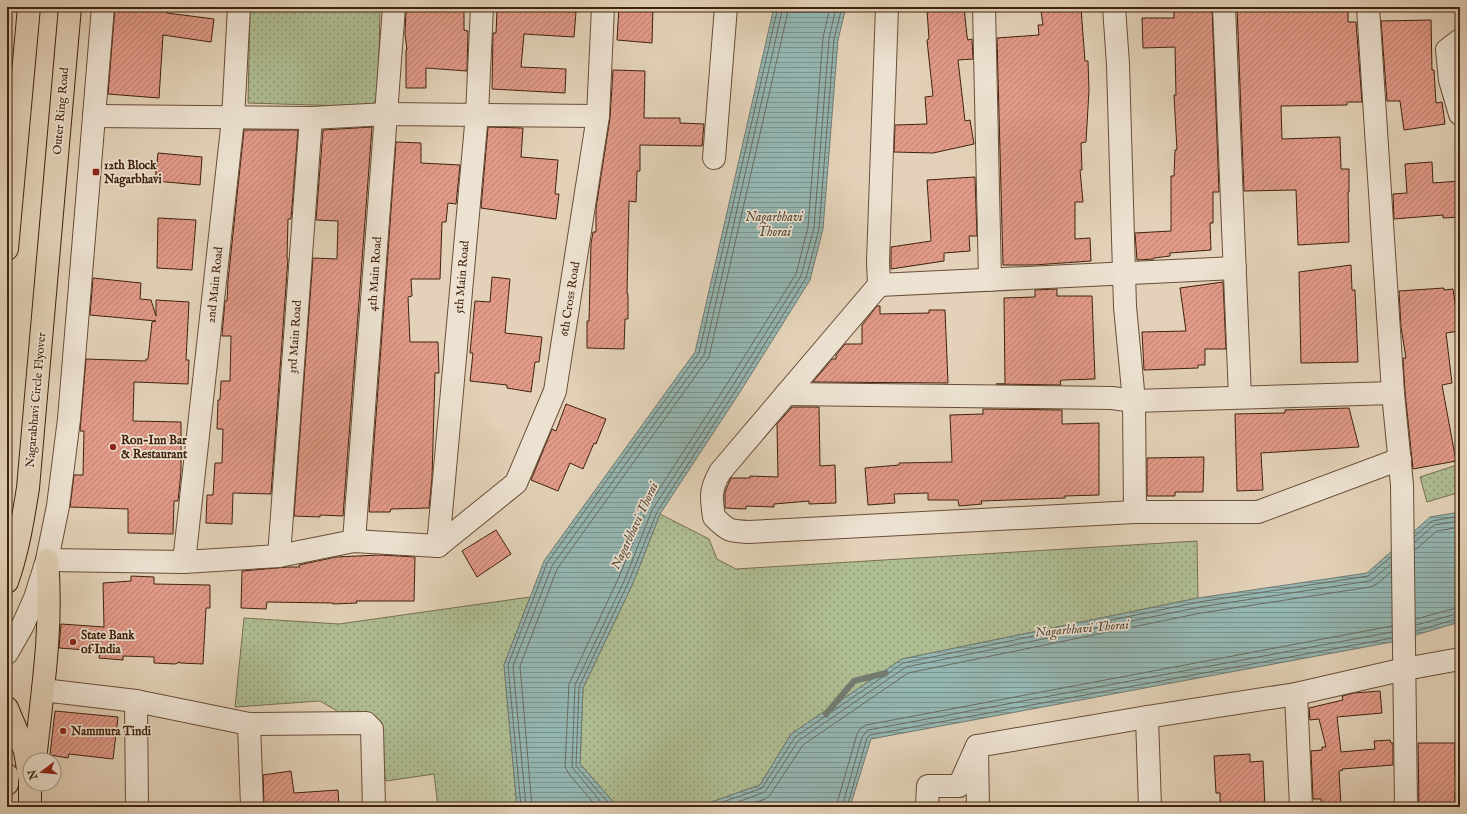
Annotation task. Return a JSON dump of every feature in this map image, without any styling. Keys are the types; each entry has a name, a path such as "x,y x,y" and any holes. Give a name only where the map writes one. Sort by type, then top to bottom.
{"main road":[{"path":"7,249 29,7"},
{"name":"Outer Ring Road","path":"52,216 70,7"},
{"name":"Nagarabhavi Circle Flyover","path":"7,582 12,568 22,525 28,488 52,216"},
{"path":"36,752 49,620 47,560"},
{"path":"7,708 25,752"},
{"path":"7,775 7,784"}],"street":[{"path":"7,653 23,625 35,598 47,560 58,506 69,419 103,7"},
{"name":"2nd Main Road","path":"184,562 233,118 239,7"},
{"name":"4th Main Road","path":"354,541 394,7"},
{"name":"5th Main Road","path":"438,546 476,114 482,7"},
{"name":"6th Cross Road","path":"438,546 516,483 555,391 598,116 603,7"},
{"path":"714,158 726,7"},
{"path":"887,7 878,262 879,285 720,472 713,484 712,493 714,517 722,525 732,531 749,532 1135,512 1258,512 1400,459"},
{"path":"984,7 990,280"},
{"path":"1121,7 1114,7 1118,71 1125,307 1134,401 1135,512"},
{"path":"1224,7 1240,398"},
{"path":"1368,7 1393,392 1402,485 1406,807"},
{"path":"1460,40 1447,50 1450,80 1460,114"},
{"path":"94,116 233,118 311,118 387,114 598,116"},
{"name":"3rd Main Road","path":"279,556 311,118"},
{"path":"879,285 1235,268"},
{"path":"786,394 1112,398 1134,401 1393,392"},
{"path":"47,560 184,562 279,556 354,541 438,546"},
{"path":"977,746 1147,717 1296,694 1405,658 1460,659"},
{"path":"43,690 136,701 249,724 366,723 374,728 374,807"},
{"path":"1296,694 1302,807"},
{"path":"136,701 137,807"},
{"path":"1147,717 1150,807"},
{"path":"249,724 252,807"},
{"path":"927,807 928,786 959,786 977,746"},
{"path":"977,746 978,807"}],"green space":[{"path":"250,7 380,7 378,107 248,103"},
{"path":"1460,464 1460,492 1427,502 1420,477"},
{"path":"660,514 709,539 717,559 736,569 1197,541 1198,598 902,659 791,734 760,785 697,807 621,807 617,806 580,764 583,688 633,583"},
{"path":"530,597 504,665 517,807 438,807 434,774 386,781 376,734 320,701 235,707 244,618 339,624"}],"water":[{"name":"Nagarbhavi Thorai","path":"774,7 846,7 838,40 823,229 810,280 740,392 660,514 633,583 583,688 580,764 617,806 621,807 517,807 504,665 544,561 695,352"},
{"name":"Nagarbhavi Thorai","path":"1460,512 1460,622 1392,642 871,739 850,807 697,807 760,785 791,734 902,659 1198,598 1367,573 1430,517"}],"building":[{"path":"115,7 168,7 167,13 214,19 211,42 163,35 159,98 108,94"},
{"path":"436,7 464,7 464,30 468,31 467,71 426,68 426,88 406,88 406,9 436,9"},
{"path":"619,7 653,7 652,43 617,40"},
{"path":"964,7 968,40 972,39 973,59 958,60 965,121 970,120 974,144 933,153 894,152 895,125 927,124 925,97 933,96 927,40 929,39 927,10"},
{"path":"1174,7 1212,7 1219,192 1213,192 1213,223 1210,223 1211,250 1170,253 1170,256 1137,260 1135,233 1171,231 1171,176 1174,176 1175,150 1177,150 1174,95 1176,95 1175,47 1143,48 1142,18 1174,18"},
{"path":"1237,7 1348,7 1348,22 1356,22 1362,102 1347,102 1347,105 1281,106 1282,139 1340,137 1341,169 1349,169 1349,242 1298,245 1296,190 1244,191"},
{"path":"1081,8 1085,61 1088,61 1089,90 1086,142 1081,143 1082,170 1080,170 1083,202 1075,202 1075,239 1090,238 1091,261 1034,265 1003,265 997,38 1039,35 1038,25 1043,25 1041,11"},
{"path":"497,10 576,12 574,37 524,34 521,67 566,69 565,93 492,89 493,33 496,33"},
{"path":"1431,20 1432,70 1434,70 1436,103 1442,102 1445,124 1404,130 1400,101 1387,101 1381,21"},
{"path":"613,70 645,71 644,118 680,118 680,123 704,124 702,146 640,145 640,171 637,171 636,202 629,201 627,294 628,319 625,319 624,349 587,348 591,244 593,232 596,232 596,208 610,118"},
{"path":"372,127 343,516 294,516 313,258 337,259 338,221 316,220 323,130"},
{"path":"488,127 523,128 521,157 558,160 555,194 559,194 556,219 481,208"},
{"path":"244,130 298,130 291,219 288,219 288,258 271,494 233,493 232,524 206,523 207,495 213,495 215,463 222,463 223,429 217,429 218,400 220,400 221,381 230,381 231,336 222,336 225,301 227,301"},
{"path":"396,142 421,143 421,163 460,165 456,204 448,203 446,222 442,222 440,279 411,279 412,296 408,297 410,342 438,342 439,373 435,373 432,478 429,508 391,509 390,512 369,512"},
{"path":"158,153 202,157 200,185 155,181"},
{"path":"1432,162 1433,183 1460,181 1460,217 1443,218 1443,215 1394,219 1393,194 1407,193 1405,164"},
{"path":"975,177 977,236 969,236 970,251 944,253 944,261 891,269 891,247 931,241 927,180"},
{"path":"158,218 196,220 192,270 157,268"},
{"path":"1351,265 1352,290 1355,290 1358,362 1301,363 1299,272"},
{"path":"492,277 510,279 505,333 542,337 539,362 535,362 531,392 507,388 507,385 470,381 473,353 470,353 475,301 490,302"},
{"path":"93,278 141,283 140,299 151,300 156,316 156,300 189,302 186,360 189,360 188,384 134,382 133,421 181,422 181,472 178,501 174,501 173,534 128,533 128,509 70,507 74,475 83,475 84,431 80,431 86,359 146,361 146,359 148,359 152,322 156,321 90,315"},
{"path":"1223,282 1226,349 1205,349 1205,365 1198,365 1198,368 1144,370 1142,332 1186,331 1180,288"},
{"path":"1444,288 1444,290 1453,289 1459,331 1446,333 1452,383 1442,385 1456,461 1413,469 1405,392 1403,358 1406,358 1401,327 1399,291"},
{"path":"1057,289 1057,296 1092,296 1095,379 1063,380 1060,381 1061,385 996,384 1005,384 1004,298 1035,297 1035,290"},
{"path":"877,306 880,306 880,314 929,313 929,310 945,310 948,383 813,382 832,359 836,359 836,355 845,344 862,344 862,325"},
{"path":"566,404 606,419 596,444 594,443 583,469 570,463 558,491 531,480 552,429 556,431"},
{"path":"792,407 819,407 820,466 835,465 836,503 809,504 809,501 774,504 774,507 746,506 746,509 725,508 725,492 731,478 750,478 750,476 778,477 777,424"},
{"path":"1349,408 1359,447 1261,453 1263,490 1237,491 1235,414 1285,413 1285,410"},
{"path":"983,409 1062,410 1062,424 1099,423 1099,495 1065,496 1065,498 981,501 982,504 959,506 958,500 928,500 928,493 894,494 895,503 868,505 865,468 899,465 899,463 952,462 950,415 983,414"},
{"path":"1204,457 1203,492 1175,492 1175,496 1147,496 1147,458"},
{"path":"496,530 511,554 477,577 462,551"},
{"path":"381,555 415,557 414,601 356,601 357,603 333,604 267,602 266,609 241,608 242,571 300,567 299,565 336,557"},
{"path":"131,576 154,577 154,584 210,585 210,608 206,608 203,664 180,662 175,664 154,663 154,657 123,656 123,660 99,658 100,651 59,648 61,624 104,627 103,583 131,581"},
{"path":"1380,691 1382,713 1337,717 1341,752 1375,749 1374,741 1390,740 1391,743 1393,743 1393,765 1342,769 1343,770 1339,771 1341,807 1322,807 1321,799 1313,799 1311,751 1322,750 1322,747 1326,747 1319,719 1310,720 1309,708 1343,700 1342,696 1354,693"},
{"path":"55,711 118,717 113,759 69,754 68,758 62,757 62,752 50,752"},
{"path":"1418,743 1455,743 1455,774 1458,792 1455,792 1455,807 1419,807"},
{"path":"1250,754 1250,762 1263,761 1265,807 1220,807 1220,793 1216,793 1214,756"},
{"path":"291,771 294,793 338,790 339,807 264,807 263,775"}],"waterway":[{"name":"Nagarbhavi Thorai","path":"826,714 854,681 886,673"}],"place":[{"name":"12th Block Nagarbhavi","path":"96,172"},
{"name":"Ron-Inn Bar & Restaurant","path":"113,447"},
{"name":"State Bank of India","path":"73,642"},
{"name":"Nammura Tindi","path":"63,731"}]}
